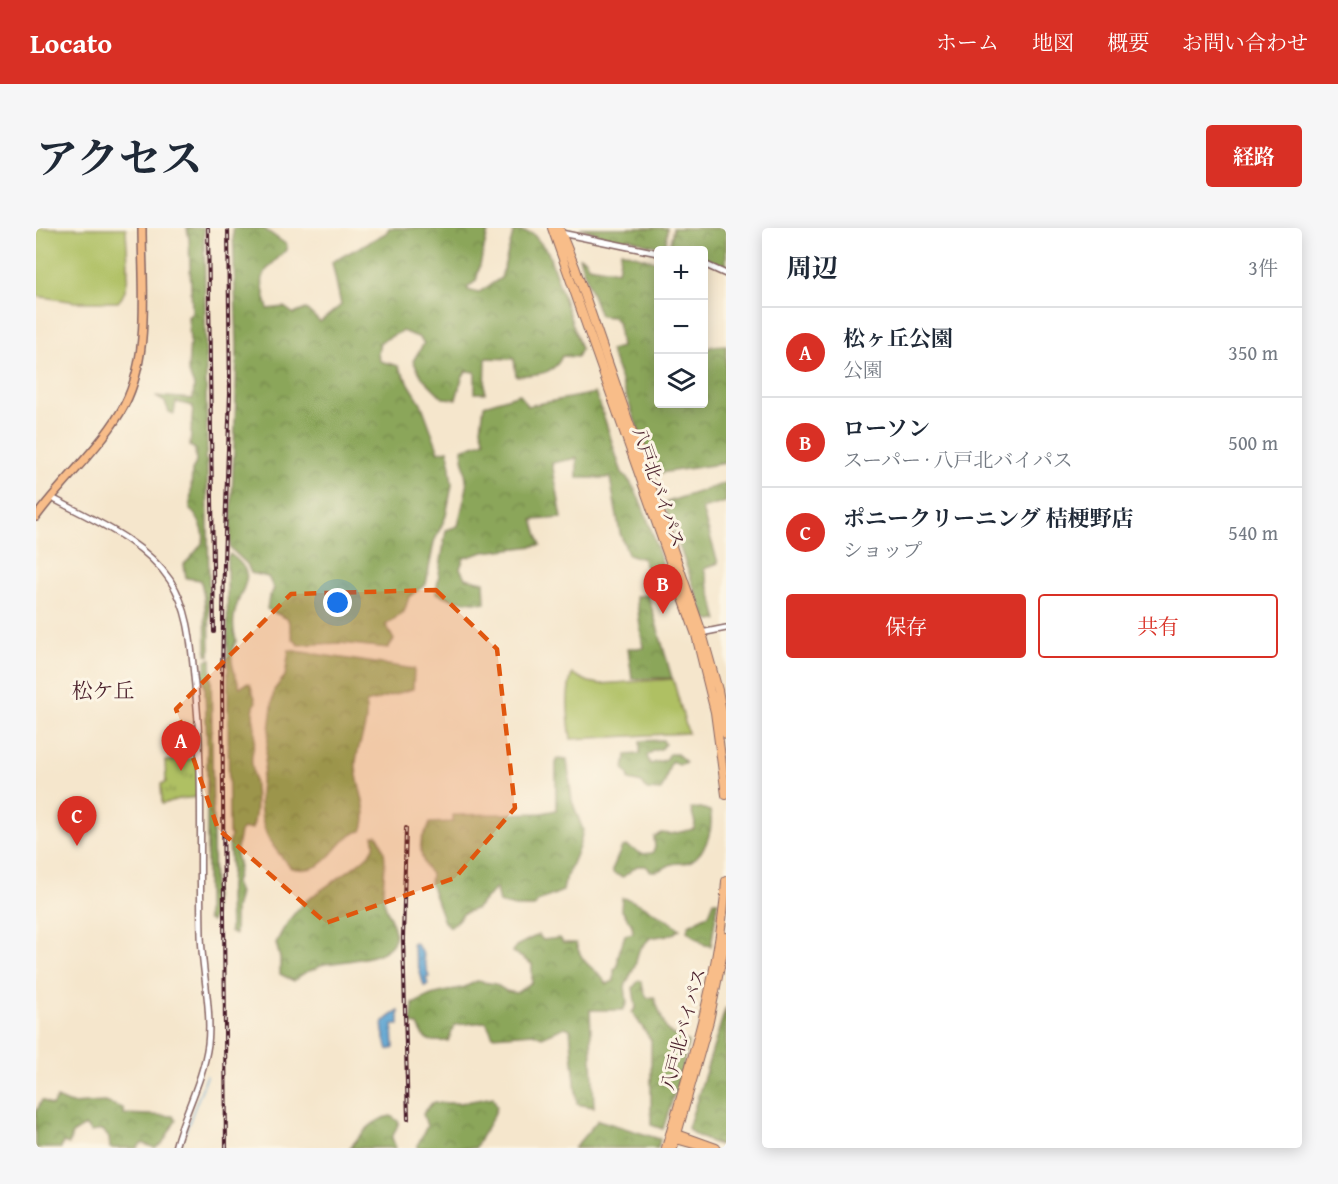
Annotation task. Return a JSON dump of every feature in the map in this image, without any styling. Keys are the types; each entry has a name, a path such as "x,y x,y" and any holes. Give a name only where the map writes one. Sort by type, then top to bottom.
{"highway":[{"name":"八戸北バイパス","path":"556,230 718,690 726,734"},
{"name":"八戸北バイパス","path":"699,634 715,712 726,795"},
{"name":"八戸北バイパス","path":"673,1148 709,992 722,922 726,880"},
{"name":"八戸北バイパス","path":"666,1148 674,1136 709,1021 726,937"},
{"path":"674,1136 708,1148"},
{"path":"674,1136 716,1148"}],"main road":[{"path":"36,517 111,426 134,385 141,361 142,228"}],"street":[{"path":"556,230 654,252"},
{"path":"708,266 726,274"},
{"path":"52,498 121,537 151,558 171,582 179,596 189,628 199,719 201,933 209,1034 202,1074 175,1148"},
{"path":"699,634 726,628"}],"highlighted area":[{"path":"436,590 497,649 515,808 455,878 326,923 218,829 176,709 291,594"}],"green space":[{"path":"36,228 126,228 128,278 123,296 118,302 76,302 36,296"},
{"path":"187,228 204,228 207,450 205,458 207,461 210,656 206,655 205,604 201,580 186,578 184,564 200,546 204,537 200,524 190,510 192,471 196,462 195,449 190,446 193,406 176,402 174,414 169,412 165,402 156,397 193,399 194,386 188,371 190,340 188,317 192,312"},
{"path":"233,228 263,228 287,245 286,250 266,271 262,281 268,309 284,307 294,314 306,309 320,322 341,305 332,262 386,233 389,228 489,228 476,281 468,287 468,290 478,293 501,278 514,230 533,234 548,252 581,349 577,357 562,356 559,363 549,371 516,376 514,359 486,358 485,393 475,393 475,372 466,371 456,399 443,398 422,377 413,361 424,343 418,337 402,331 380,342 378,354 380,361 398,366 421,403 439,452 448,450 452,485 446,516 434,542 426,584 409,597 404,612 386,625 394,640 388,648 340,643 299,645 293,639 288,619 267,609 269,597 274,589 268,577 251,573 247,564 230,548 237,345"},
{"path":"580,228 667,228 666,246 646,244 629,238 620,241"},
{"path":"673,228 726,228 726,268 708,260 708,246 670,246"},
{"path":"621,251 654,261 654,408 708,408 708,348 726,345 726,463 654,474 610,350 621,347 618,323 613,317 600,316 579,257 585,259 588,266 618,271"},
{"path":"595,393 623,475 636,492 642,506 667,578 653,585 643,559 628,554 620,533 610,478 577,478 577,458 552,463 562,518 533,520 541,545 484,552 464,558 460,568 465,578 484,582 485,603 454,600 436,593 446,530 458,526 467,487 462,449 485,441 481,429 484,405 520,394 527,406"},
{"path":"726,483 726,502 702,509 718,563 704,569 718,620 710,621 705,618 664,503"},
{"path":"230,554 245,569 247,575 234,616 236,641 232,652 232,664 240,687 250,684 256,701 253,711 255,740 252,761 256,805 252,829 243,829 240,832 236,854 239,867 235,883 239,893 235,909 235,935 230,932 229,897 231,870 229,842 231,836 229,833 227,559"},
{"path":"648,595 672,678 632,679 628,648 643,648 636,596"},
{"path":"289,650 414,669 413,689 366,703 366,723 356,760 365,816 362,831 345,840 324,862 305,869 291,868 270,841 263,825 260,806 260,787 274,690 285,676"},
{"path":"211,659 214,914 211,922 207,919 207,748 205,689 201,670 206,670 206,660"},
{"path":"572,674 589,682 600,684 673,679 688,733 571,739 568,698"},
{"path":"663,740 665,744 661,749 647,756 650,764 665,760 669,754 677,754 686,762 679,765 671,761 660,791 647,790 642,783 629,780 624,770 626,755 640,754 640,741"},
{"path":"197,758 198,797 162,804 161,784 166,782 165,761"},
{"path":"556,759 567,760 572,801 583,830 563,891 538,901 534,907 515,907 499,903 496,888 475,909 464,913 451,927 444,922 430,883 431,874 422,856 421,840 430,823 453,822 453,815 542,813 556,810"},
{"path":"701,808 710,811 711,824 708,839 697,857 689,862 672,864 657,871 651,871 646,866 637,866 623,877 614,874 612,870 622,847 627,846 642,854 652,853 655,848 654,837 661,833 671,834 694,829 695,823 691,809"},
{"path":"377,835 385,856 383,899 394,929 393,943 387,949 367,958 324,964 302,974 294,981 280,974 280,958 276,943 289,920 306,901 364,858 374,846 373,836"},
{"path":"622,898 643,906 680,929 673,934 650,938 639,950 635,966 625,986 627,1004 623,1010 590,1010 594,1107 577,1104 570,1029 565,1027 542,1037 533,1033 493,1036 486,1022 455,1025 448,1041 437,1041 429,1040 423,1035 418,1025 411,1024 413,1004 431,995 465,987 477,981 495,984 506,991 516,993 532,982 532,964 513,952 516,946 538,935 543,940 560,938 563,943 576,943 582,957 607,984 614,981 614,969 618,966 618,956 625,935 633,933 632,925 621,909"},
{"path":"714,901 718,901 711,946 705,945 687,931 689,925 709,914"},
{"path":"639,980 642,982 647,998 654,997 666,1029 688,1042 683,1067 663,1129 651,1125 651,1040 632,1012 636,1008 633,988"},
{"path":"726,1007 725,1148 700,1137 688,1128"},
{"path":"493,1097 497,1107 475,1148 418,1148 427,1126 423,1114 432,1103 460,1103"},
{"path":"57,1098 71,1104 105,1102 123,1108 124,1114 173,1116 176,1120 162,1144 155,1148 142,1143 137,1148 110,1148 109,1138 103,1130 91,1132 85,1126 72,1134 69,1144 63,1142 61,1148 36,1148 36,1112 42,1100 52,1106"},
{"path":"391,1116 399,1122 392,1138 396,1148 350,1148 373,1124"},
{"path":"598,1120 660,1139 658,1148 574,1148"}],"water":[{"path":"415,943 422,952 429,977 426,977 428,985 424,986 412,944"},
{"path":"399,1011 399,1025 393,1025 394,1048 388,1050 383,1026 387,1019"}],"waterway":[{"path":"179,1148 207,1076"}],"railway":[{"path":"208,228 214,632"},
{"path":"226,1148 222,679 230,393 228,228"},
{"path":"406,828 403,938 408,1119"}],"place":[{"name":"ローソン","path":"663,614"},
{"name":"松ヶ丘公園","path":"181,771"},
{"name":"ポニークリーニング 桔梗野店","path":"77,846"}],"district":[{"name":"松ケ丘","path":"103,690"}]}
